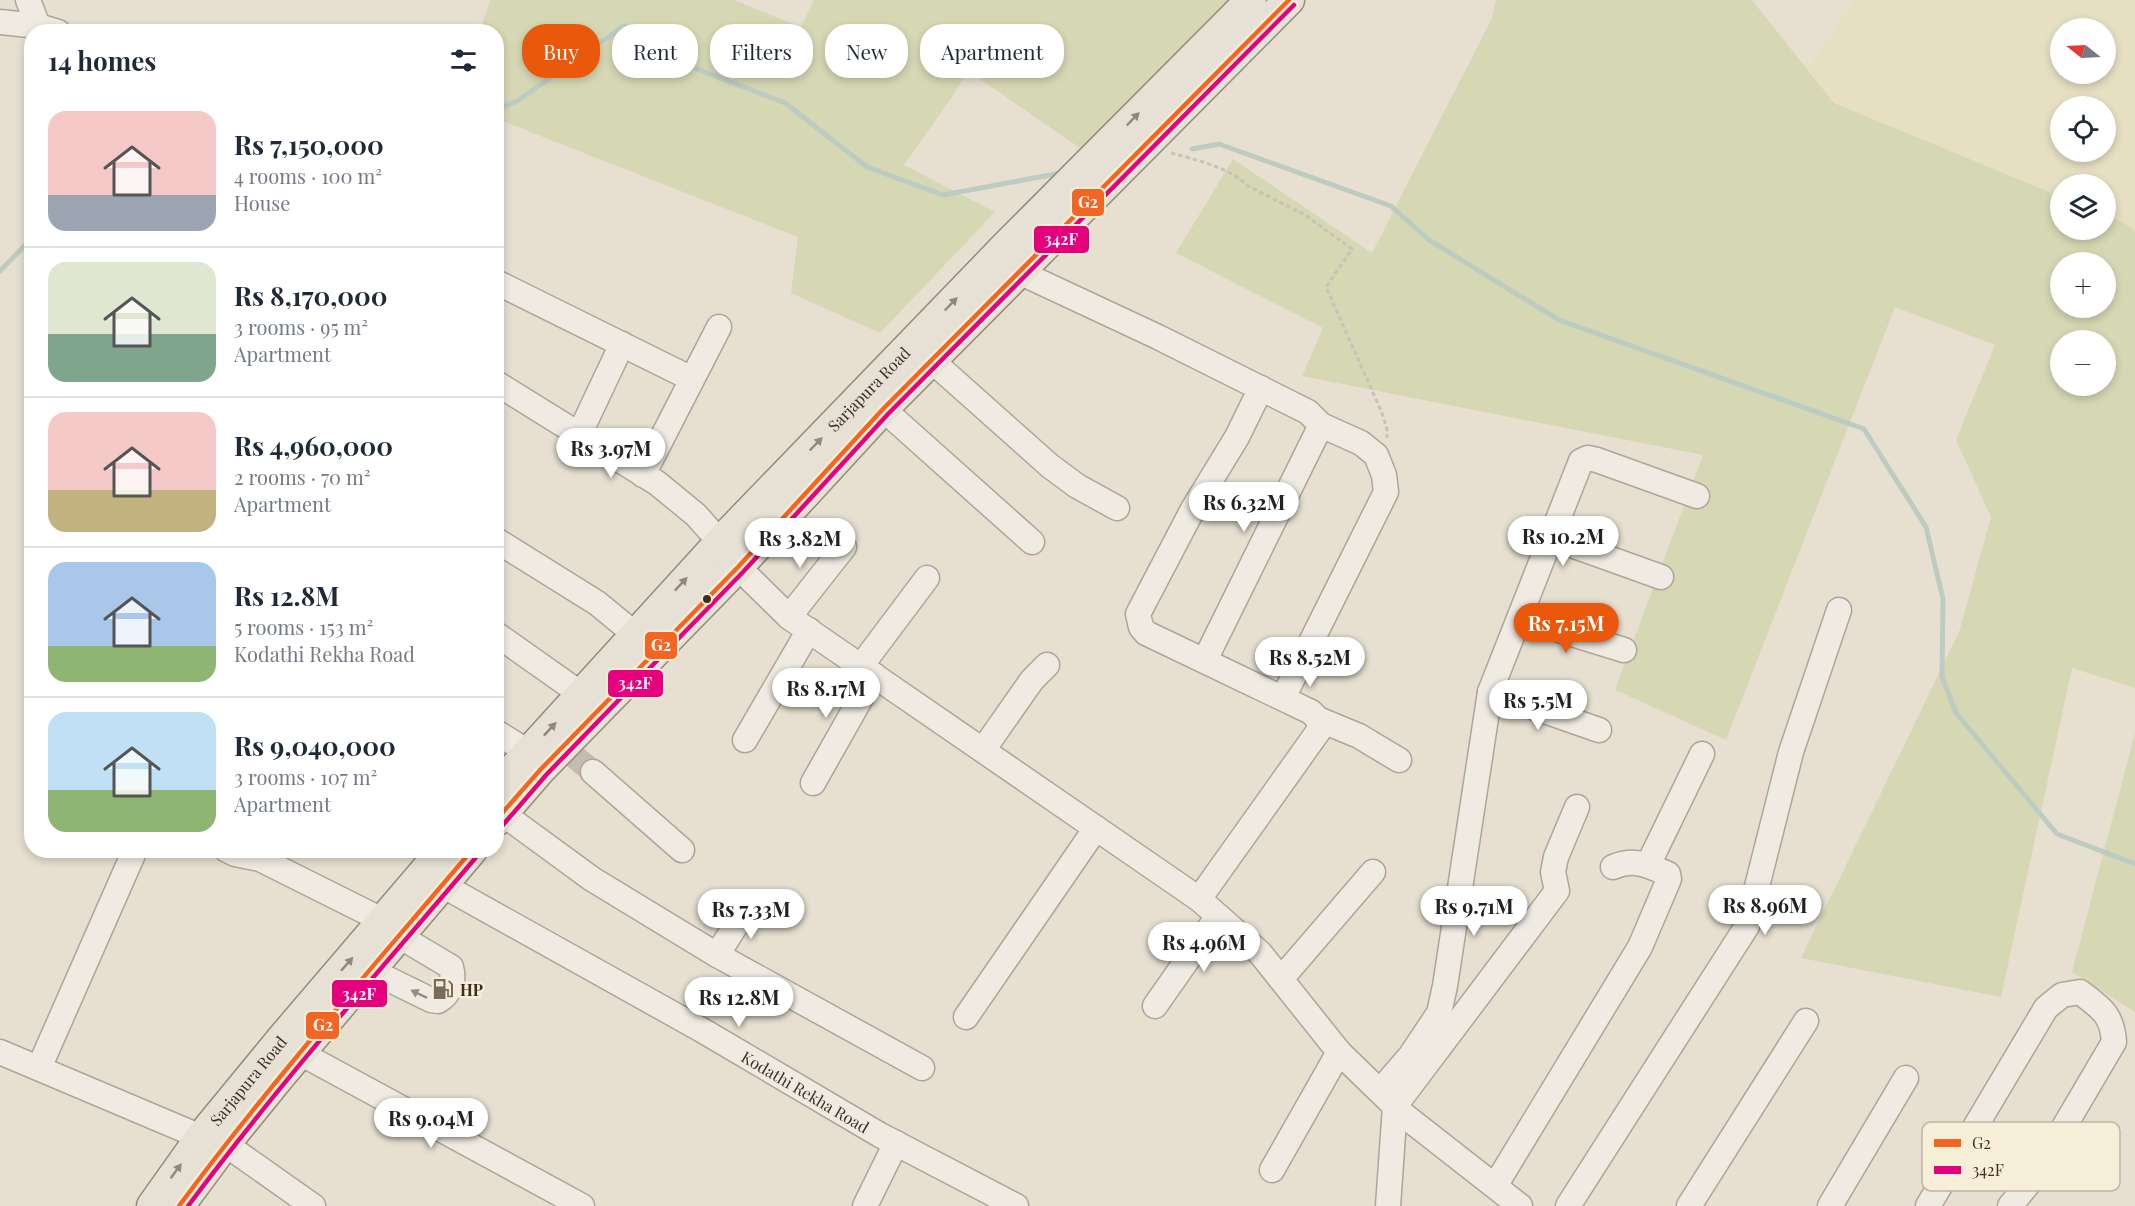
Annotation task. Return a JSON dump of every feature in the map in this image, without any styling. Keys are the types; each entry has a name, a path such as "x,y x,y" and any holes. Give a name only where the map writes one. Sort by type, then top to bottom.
{"main road":[{"name":"Sarjapura Road","path":"504,800 581,694 647,620 1006,246 1251,0"},
{"name":"Sarjapura Road","path":"534,761 569,751 883,409 1289,0"},
{"name":"Sarjapura Road","path":"152,1206 213,1140 300,1053 370,970 392,929 438,858"},
{"name":"Sarjapura Road","path":"179,1206 213,1140 284,1036 392,929 442,885 465,858"}],"street":[{"path":"28,0 45,24"},
{"path":"0,22 24,26"},
{"path":"1019,272 1308,412 1321,425 1360,443 1376,455 1384,475 1386,492 1283,698"},
{"path":"504,286 692,379"},
{"path":"643,475 719,327"},
{"path":"579,435 622,344"},
{"path":"931,360 1050,466 1077,486 1117,508"},
{"path":"504,388 657,483 696,515 738,567 799,623 1199,899 1260,952 1339,1052 1388,1099 1520,1206"},
{"path":"1260,388 1237,437 1189,517 1138,614 1141,627 1146,633 1283,698 1311,712 1318,719 1359,736 1399,759"},
{"path":"883,409 1032,542"},
{"path":"1205,660 1321,425"},
{"path":"1388,1206 1388,1099 1411,1055 1439,1013 1490,692 1581,461 1588,458 1697,496"},
{"path":"1552,538 1661,577"},
{"path":"504,545 597,603 636,635"},
{"path":"746,740 799,623 844,547"},
{"path":"813,783 868,671 927,578"},
{"path":"1568,1206 1747,926 1791,752 1839,610"},
{"path":"1520,618 1624,650"},
{"path":"504,640 581,694"},
{"path":"983,750 1032,680 1047,665"},
{"path":"1490,692 1599,729"},
{"path":"1199,899 1320,729 1318,719"},
{"path":"504,738 534,761"},
{"path":"1648,865 1702,754"},
{"path":"593,772 682,850"},
{"path":"1388,1099 1557,891 1553,872 1556,857 1577,807"},
{"path":"504,813 592,879 717,954 922,1068"},
{"path":"966,1017 1096,828"},
{"path":"39,1068 131,858"},
{"path":"255,858 392,929 449,965 453,979 446,995 438,1001 431,1000 370,970"},
{"path":"1495,1186 1640,946 1669,879 1668,874 1635,861 1612,867"},
{"path":"1281,979 1373,872"},
{"name":"Kodathi Rekha Road","path":"442,885 700,1029 896,1143 1016,1206"},
{"path":"717,954 750,903"},
{"path":"1155,1006 1218,916"},
{"path":"1978,1122 2046,1008 2062,995 2080,992 2098,1006 2112,1024 2114,1042 2067,1122"},
{"path":"1689,1206 1806,1021"},
{"path":"0,1052 213,1140 313,1206"},
{"path":"1272,1170 1339,1052"},
{"path":"300,1053 582,1206"},
{"path":"1830,1206 1906,1078"},
{"path":"865,1206 896,1143"},
{"path":"1928,1206 1937,1191"},
{"path":"2010,1206 2022,1191"}],"path":[{"path":"1145,145 1198,161 1241,179 1248,186 1305,215 1352,249 1326,287 1387,429 1386,446 1380,466"}],"shaded area":[{"path":"1855,0 2135,0 2135,231 2116,219 2116,174 2050,174 2050,192 1834,103 1808,68"}],"green space":[{"path":"490,0 734,0 794,24 710,24 710,78 813,78 813,24 802,24 814,0 1234,0 1083,150 978,78 1064,78 1064,24 920,24 920,78 964,78 904,165 995,212 880,333 791,293 798,237 504,122 504,24 482,24"},
{"path":"1496,0 1752,0 1834,103 2050,192 2050,240 2116,240 2116,219 2135,231 2135,688 2072,668 2001,997 1801,958 1959,632 1991,517 1956,440 1995,345 1895,307 1726,740 1615,690 1703,455 1302,376 1323,328 1176,253 1233,159 1372,253 1492,18"},
{"path":"2135,733 2135,1012 2072,972"}],"waterway":[{"path":"504,107 517,101 624,26 692,67 785,103 867,167 943,195 1061,173"},
{"path":"1192,149 1219,144 1391,206 1429,240 1559,320 1864,429 1926,527 1943,599 1942,677 1956,713 2057,834 2135,864"},
{"path":"0,271 24,246"}],"tunnel":[{"path":"574,756 593,772"}],"transit line":[{"name":"G2","path":"504,811 541,769 738,567 883,409 1289,0"},
{"name":"342F","path":"504,824 547,774 743,572 888,414 1294,5"},
{"name":"G2","path":"179,1206 285,1070 465,858"},
{"name":"342F","path":"188,1206 294,1072 475,858"}],"place":[{"name":"HP","path":"443,989"}]}
